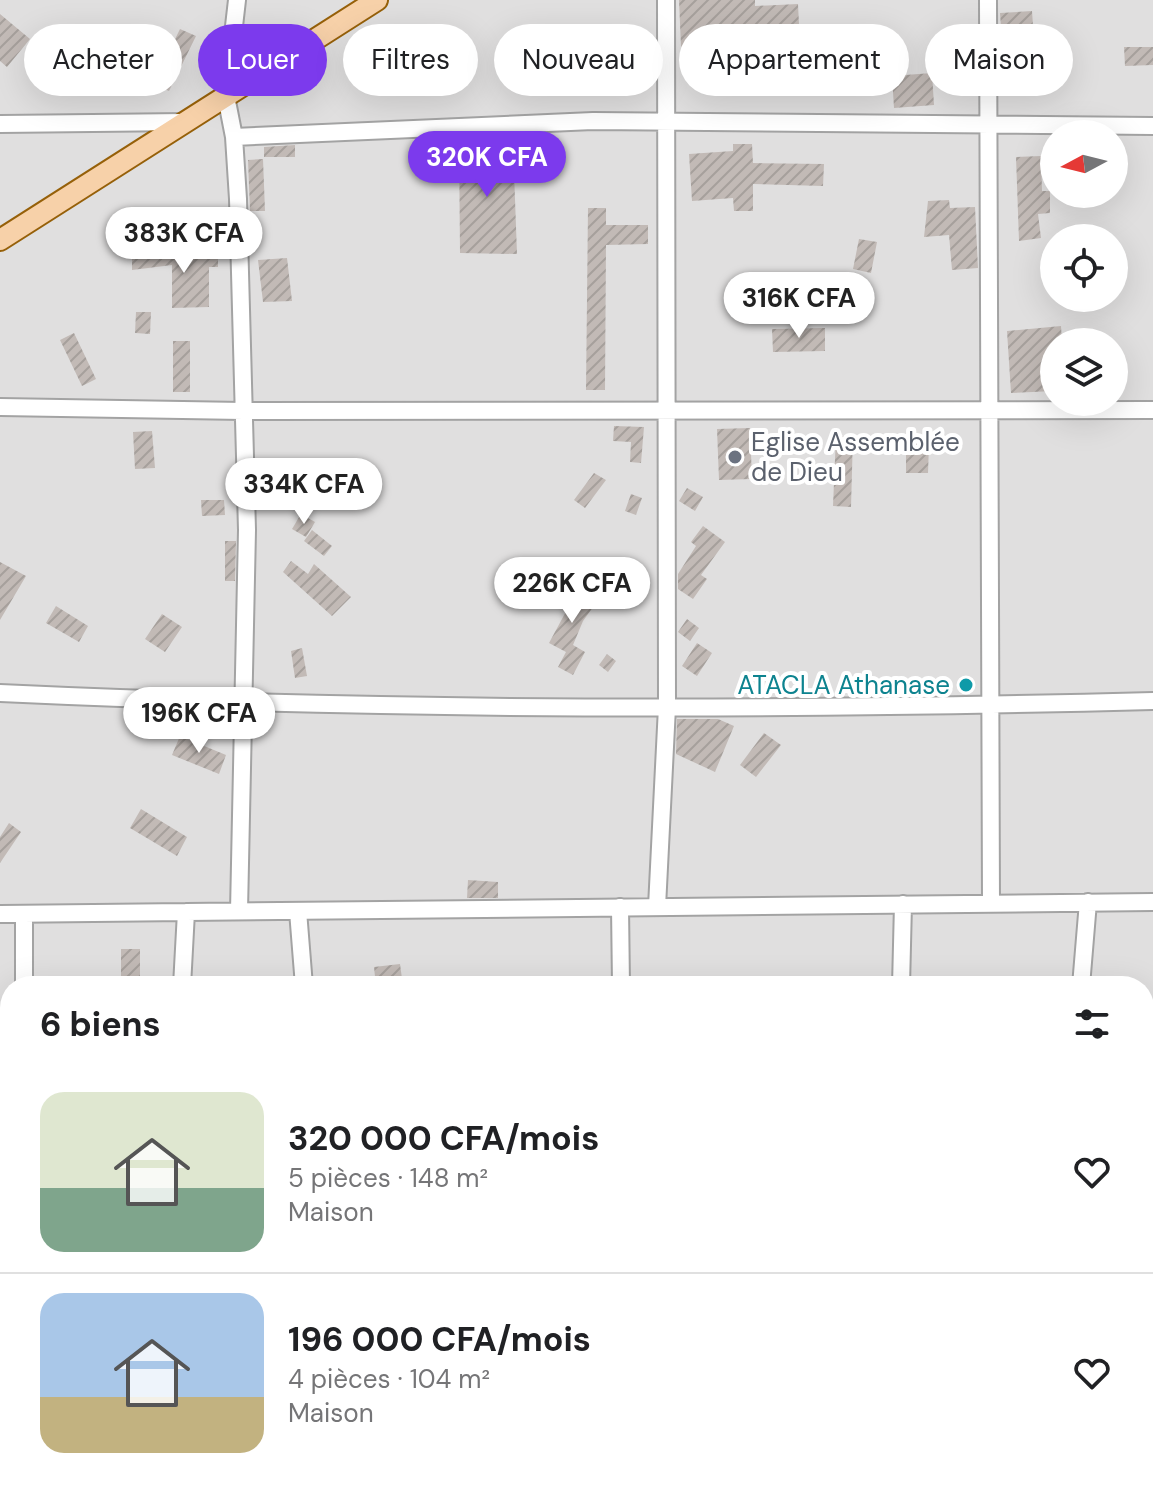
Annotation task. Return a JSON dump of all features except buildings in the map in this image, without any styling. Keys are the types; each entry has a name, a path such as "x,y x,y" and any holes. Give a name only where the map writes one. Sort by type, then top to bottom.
{"main road":[{"path":"327,32 377,0"},
{"path":"0,240 226,96"}],"street":[{"path":"234,24 237,0"},
{"path":"657,907 667,707 666,0"},
{"path":"988,0 986,126 991,412 991,903"},
{"path":"226,96 234,137 247,530 239,911"},
{"path":"234,137 593,121 1153,126"},
{"path":"0,124 185,122"},
{"path":"0,407 243,411 1153,410"},
{"path":"0,693 244,702 667,707 1153,701"},
{"path":"1082,976 1088,902"},
{"path":"0,914 1153,902"},
{"path":"901,976 903,904"},
{"path":"620,907 621,976"},
{"path":"298,911 303,976"},
{"path":"183,976 186,912"},
{"path":"24,914 24,976"}],"shaded area":[{"path":"0,0 1153,0 1153,976 0,976"}],"place":[{"name":"Eglise Assemblée de Dieu","path":"735,457"},
{"name":"ATACLA Athanase","path":"966,685"}]}
